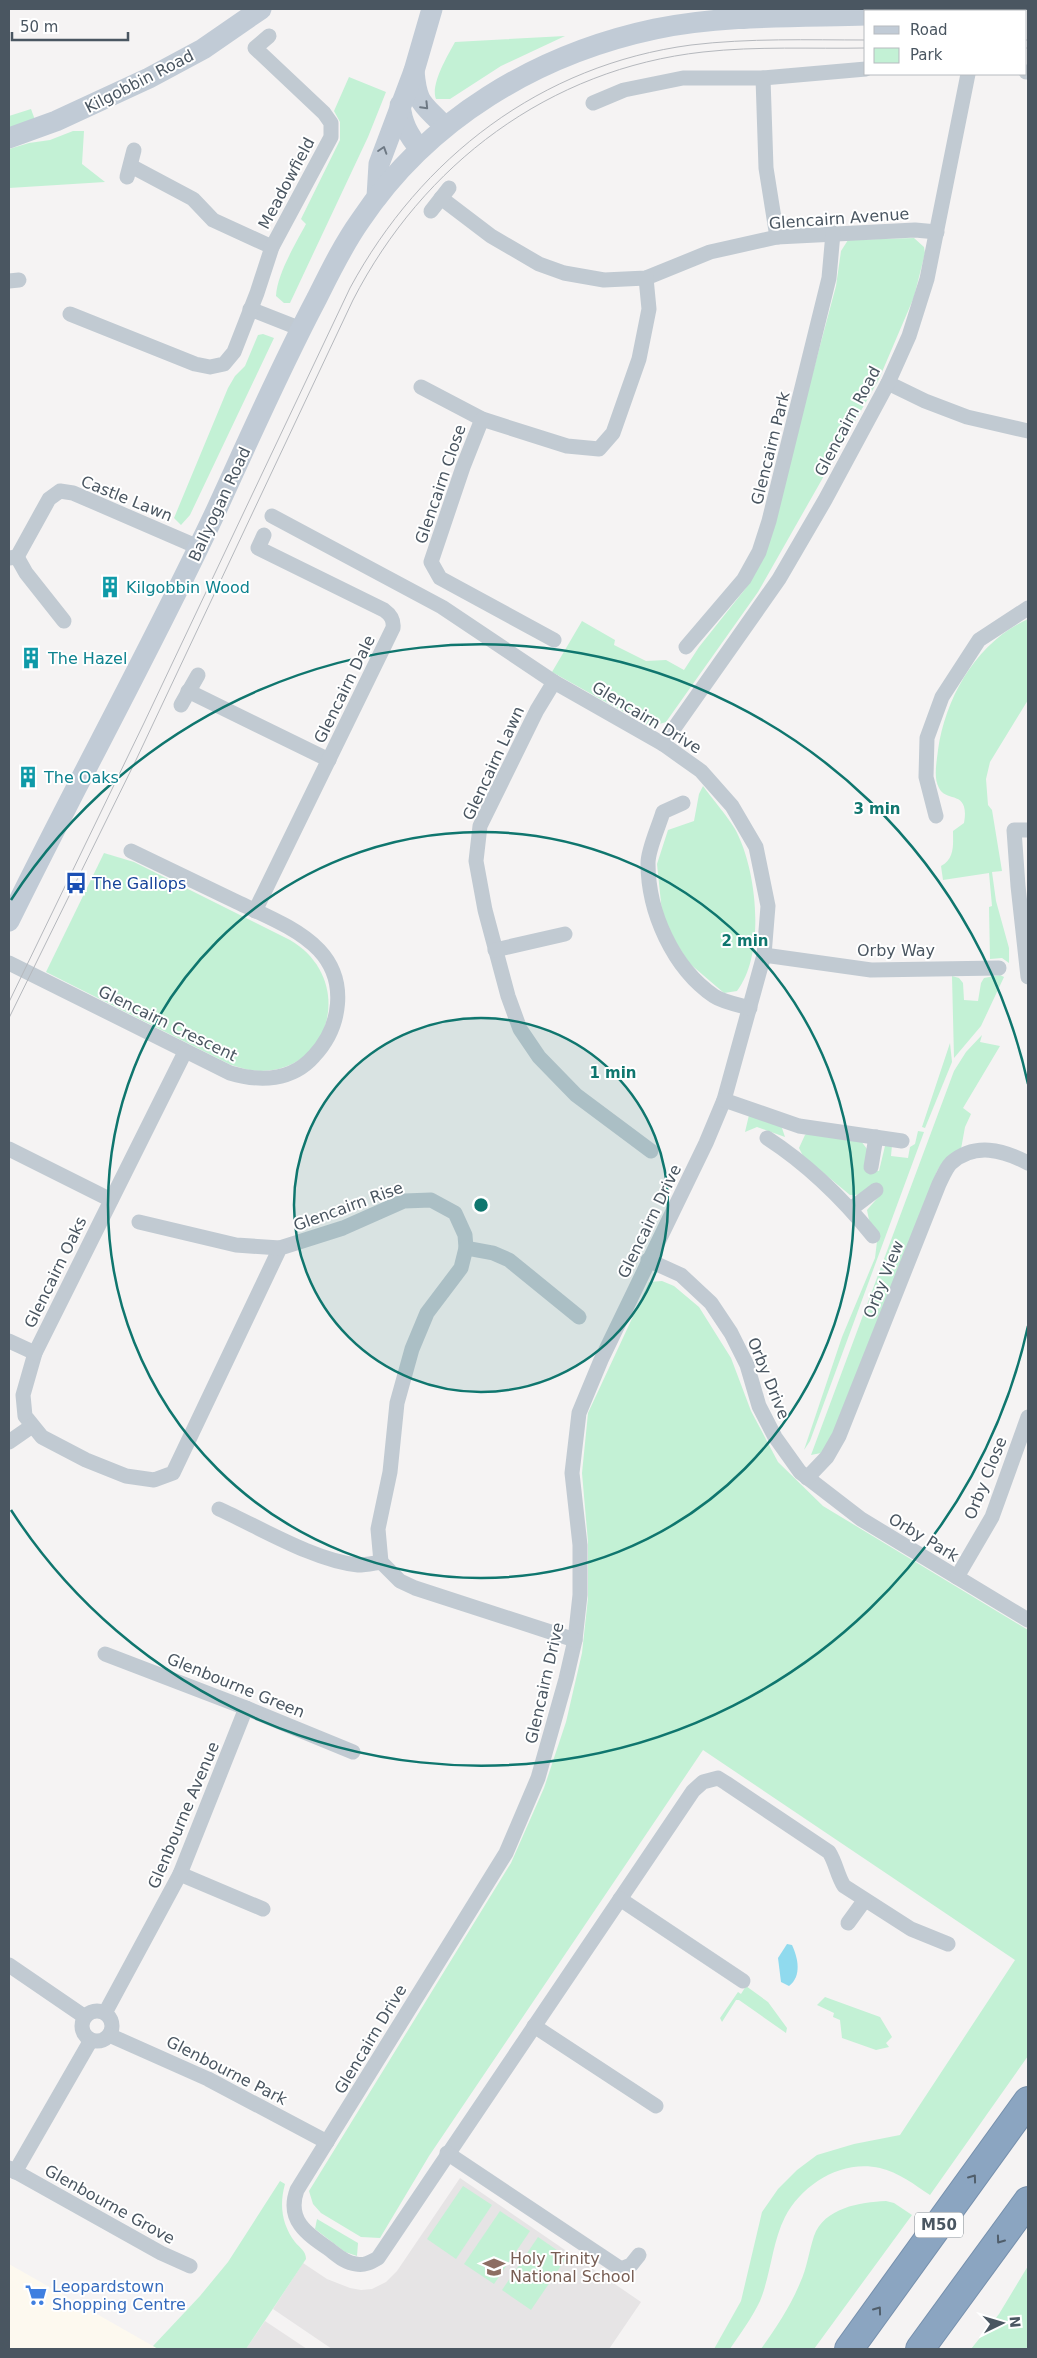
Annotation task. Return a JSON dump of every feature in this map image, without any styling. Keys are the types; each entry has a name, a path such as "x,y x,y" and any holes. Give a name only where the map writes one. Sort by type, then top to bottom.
{"highway":[{"name":"M50","path":"849,2349 1028,2102"},
{"path":"920,2349 1028,2201"}],"street":[{"name":"Kilgobbin Road","path":"9,138 56,121 149,78 204,48 261,9"},
{"path":"377,196 379,164 414,71 432,9"},
{"path":"946,10 962,9"},
{"name":"Ballyogan Road","path":"9,921 198,547 301,329 346,242 377,196 420,149 445,127 517,79 550,63 628,36 688,24 864,15"},
{"name":"Meadowfield","path":"70,314 195,364 210,367 224,364 234,352 257,294 272,247 331,137 331,123 324,113 255,48 269,36"},
{"path":"593,104 624,90 683,78 763,78 864,69"},
{"path":"414,71 415,91 420,102 445,127"},
{"name":"Glencairn Road","path":"663,744 779,579 825,500 888,383 908,336 924,289 968,75"},
{"path":"763,78 766,168 777,237"},
{"path":"400,105 401,118 407,134 420,149"},
{"name":"Meadowfield","path":"134,150 129,172 193,200 212,220 272,247"},
{"name":"Glencairn Avenue","path":"431,211 445,193 491,236 539,264 589,279 646,278 710,252 777,237 915,230 937,232"},
{"name":"Glencairn Park","path":"686,647 744,579 759,552 770,521 829,278 833,233"},
{"path":"421,387 482,419 567,446 599,449 614,432 639,359 648,309 646,278"},
{"path":"250,309 301,329"},
{"path":"888,383 925,401 968,417 1028,431"},
{"name":"Glencairn Close","path":"482,419 431,562 440,578 554,640"},
{"name":"Castle Lawn","path":"64,621 13,558 49,499 60,491 82,496 198,547"},
{"name":"Glencairn Drive","path":"272,516 442,607 554,682 663,744 701,771 732,806 756,847 768,906 764,955 724,1100 706,1143 601,1360 580,1413 572,1473 580,1545 580,1595 566,1679 538,1778 506,1853 424,1981 381,2056 296,2190 294,2213 301,2228 346,2261 355,2264 371,2262 378,2258 693,1790 703,1782 718,1778 829,1852 834,1859 839,1878 844,1886 864,1901"},
{"name":"Glencairn Dale","path":"255,911 393,628 392,618 384,610 261,542"},
{"path":"936,816 926,777 927,738 942,697 979,640 1028,608"},
{"path":"181,705 198,675"},
{"name":"Glencairn Lawn","path":"554,682 537,710 480,826 476,861 495,950 520,1029 539,1057 576,1095 651,1151"},
{"path":"188,691 329,760"},
{"path":"683,802 663,812 648,862 654,909 666,937 686,970 714,997 750,1008"},
{"path":"1028,830 1014,830 1028,977"},
{"name":"Glencairn Crescent","path":"9,963 230,1073 258,1080 272,1079 285,1075 309,1062 326,1042 337,1015 339,1002 337,986 326,959 312,944 294,931 131,851"},
{"path":"495,950 565,934"},
{"name":"Orby Way","path":"764,955 870,970 999,968"},
{"name":"Glencairn Oaks","path":"32,1426 25,1416 23,1395 35,1352 185,1052"},
{"path":"724,1100 800,1126 902,1141"},
{"path":"785,1150 800,1126"},
{"path":"871,1167 876,1137"},
{"path":"767,1138 785,1150 851,1209 873,1236"},
{"path":"9,1149 111,1200"},
{"name":"Orby View","path":"806,1478 827,1457 839,1436 939,1184 950,1164 974,1150 1006,1152 1028,1163"},
{"path":"851,1209 876,1190"},
{"name":"Glencairn Rise","path":"32,1426 42,1437 86,1460 126,1476 154,1480 173,1473 280,1248 343,1228 404,1201 431,1200 455,1214 465,1235 466,1248"},
{"path":"139,1222 236,1246 280,1248"},
{"path":"574,1640 415,1588 400,1581 381,1562 378,1529 390,1472 397,1403 412,1349 427,1313 461,1268 466,1248 493,1253 509,1260 579,1317"},
{"name":"Orby Drive","path":"648,1260 681,1275 711,1303 731,1333 747,1365 759,1406 775,1437 806,1478"},
{"path":"9,1341 35,1352"},
{"name":"Orby Close","path":"957,1577 992,1517 1028,1417"},
{"path":"9,1442 32,1426"},
{"name":"Orby Park","path":"806,1478 861,1519 1028,1620"},
{"path":"220,1509 337,1561 361,1565 381,1562"},
{"name":"Glenbourne Green","path":"105,1654 246,1708 353,1752"},
{"name":"Glenbourne Avenue","path":"105,2014 180,1874 246,1708"},
{"path":"180,1874 263,1909"},
{"path":"620,1899 743,1981"},
{"path":"848,1923 864,1901 911,1929 948,1944"},
{"path":"9,1965 85,2017"},
{"path":"92,2012 105,2014 111,2021 109,2035 101,2040 91,2040 82,2030 85,2017 92,2012"},
{"path":"534,2026 656,2106"},
{"name":"Glenbourne Park","path":"109,2035 208,2079 327,2142"},
{"path":"12,2170 91,2040"},
{"path":"448,2153 621,2269 631,2266 639,2255"},
{"name":"Glenbourne Grove","path":"12,2170 129,2236 190,2266"}],"shaded area":[{"name":"Holy Trinity National School","path":"460,2178 641,2302 609,2349 332,2349 273,2309 303,2263 327,2279 350,2288 372,2289 386,2282 397,2271"},
{"name":"Leopardstown Shopping Centre","path":"9,2264 153,2346 158,2349 9,2349"},
{"path":"265,2321 307,2349 246,2349"}],"green space":[{"path":"565,36 501,66 450,99 436,99 435,86 444,62 455,42"},
{"path":"349,77 386,92 368,137 290,303 284,303 276,296 277,287 288,259 306,224 301,219 340,140 340,122 334,111"},
{"path":"31,109 35,120 9,128 9,116"},
{"path":"73,131 84,131 82,164 105,182 9,188 9,149 29,143 50,140"},
{"path":"914,238 924,247 925,253 914,297 879,379 758,592 666,722 653,726 645,724 552,672 582,621 615,640 614,645 646,661 666,660 684,670 699,647 746,588 813,372 836,286 841,251 848,240"},
{"path":"263,334 274,338 190,515 181,525 174,518 228,388 235,376 245,366 258,335"},
{"path":"1028,619 1028,700 990,762 986,779 988,805 992,810 1002,871 992,872 996,901 1009,948 1009,963 1002,958 990,959 989,907 992,906 989,873 943,880 941,866 946,863 951,855 953,831 964,823 965,812 961,801 947,795 939,788 936,779 936,769 942,730 948,710 967,673 979,656 994,642 1010,629"},
{"path":"703,786 735,829 743,846 753,888 755,934 752,955 746,975 737,991 724,993 689,963 663,922 657,864 668,830 694,821 699,794"},
{"path":"104,853 134,862 290,940 310,956 323,976 328,997 327,1019 319,1039 305,1055 286,1067 261,1071 231,1065 46,972"},
{"path":"1000,975 1004,977 981,1026 954,1058 952,976 959,978 963,983 964,1000 978,1001 981,983 984,978"},
{"path":"982,1035 980,1042 1000,1046 963,1108 971,1114 965,1127 961,1149 941,1165 937,1171 834,1439 821,1453 811,1455 954,1071 966,1052"},
{"path":"950,1043 952,1062 925,1128 922,1127"},
{"path":"749,1115 781,1125 785,1137 757,1127 745,1132"},
{"path":"811,1130 861,1141 867,1149 865,1169 879,1171 885,1146 892,1145 891,1156 908,1158 910,1147 915,1144 918,1131 924,1132 810,1441 804,1450 842,1337 875,1258 878,1233 869,1220 867,1210 881,1194 850,1195 803,1156 799,1148 805,1135"},
{"path":"662,1281 674,1286 699,1307 731,1358 751,1411 778,1462 823,1506 1028,1630 1028,2056 930,2195 893,2172 866,2166 838,2171 825,2177 802,2194 792,2205 781,2227 760,2301 750,2320 730,2349 714,2349 741,2301 762,2212 778,2189 797,2170 817,2155 854,2144 900,2135 1015,1960 703,1750 429,2156 380,2238 361,2237 321,2213 313,2204 309,2191 511,1863 544,1788 566,1722 582,1653 588,1598 588,1542 582,1473 588,1413 649,1282"},
{"path":"746,1986 768,2002 787,2028 786,2033 739,2000 736,2000 722,2022 720,2018 738,1992 741,1994"},
{"path":"825,1997 880,2017 892,2037 886,2043 889,2047 876,2050 842,2038 840,2020 833,2017 834,2013 817,2005"},
{"path":"280,2181 285,2184 282,2207 287,2229 304,2252 306,2259 246,2349 158,2349 153,2346 200,2296 228,2262"},
{"path":"463,2186 492,2205 456,2259 427,2239"},
{"path":"886,2201 894,2203 912,2215 814,2349 761,2349 796,2292 819,2226 834,2213 844,2208"},
{"path":"500,2211 530,2231 494,2284 464,2264"},
{"path":"317,2219 358,2243 357,2256 345,2252 315,2229"},
{"path":"538,2237 567,2257 531,2310 502,2290"},
{"path":"1028,2266 1028,2349 971,2349 999,2314"}],"water":[{"path":"787,1944 792,1945 798,1967 796,1977 789,1986 781,1982 778,1958"}],"tram line":[{"path":"9,1002 144,723 350,288 379,241 412,198 450,159 491,125 536,96 584,73 636,56 691,45 757,40 864,40"},
{"path":"9,1018 136,760 353,300 382,251 416,206 454,166 496,131 543,102 593,79 647,62 703,52 764,48 864,48"}],"place":[{"name":"Kilgobbin Wood","path":"110,587"},
{"name":"The Hazel","path":"31,658"},
{"name":"The Oaks","path":"28,777"},
{"name":"The Gallops","path":"76,883"},
{"name":"Holy Trinity National School","path":"494,2267"},
{"name":"Leopardstown Shopping Centre","path":"36,2295"}]}
